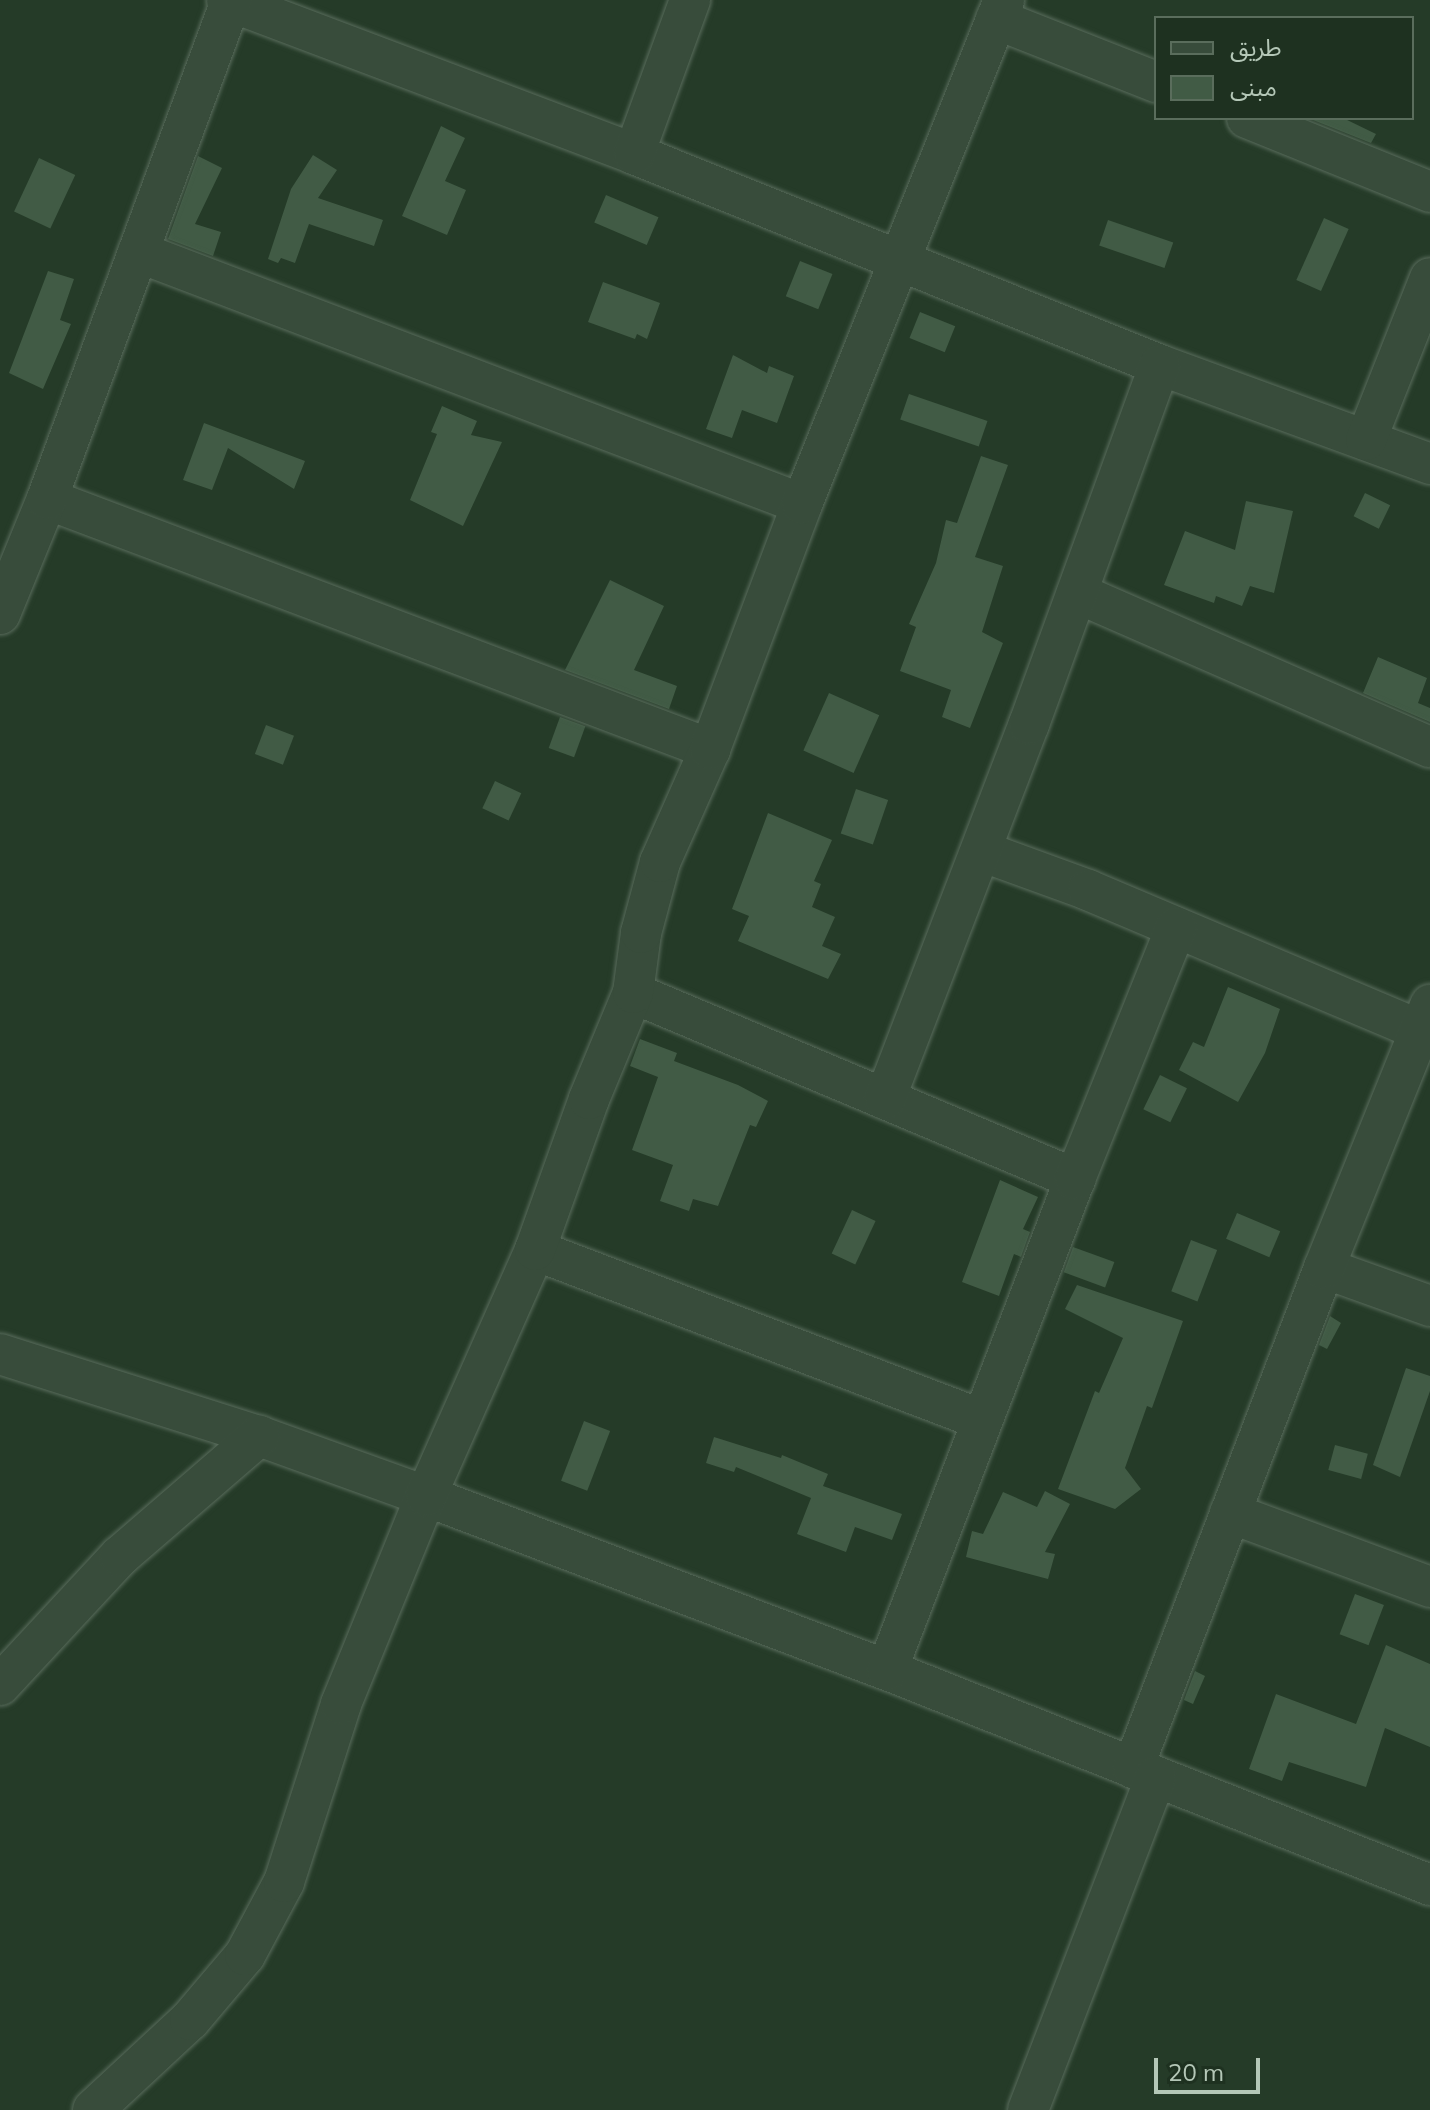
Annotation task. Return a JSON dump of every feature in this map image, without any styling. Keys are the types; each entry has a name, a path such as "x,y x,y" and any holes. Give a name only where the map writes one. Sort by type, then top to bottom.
{"street":[{"path":"634,154 690,0"},
{"path":"0,614 47,499 229,1 634,154 1160,365 1430,464"},
{"path":"93,2110 190,2020 245,1955 284,1882 341,1704 426,1496 535,1250 589,1099 633,993 641,933 660,862 710,749 802,504 1000,10 1154,81"},
{"path":"1252,120 1430,192"},
{"path":"138,252 802,504"},
{"path":"1366,440 1430,278"},
{"path":"885,1099 981,851 1160,365"},
{"path":"47,499 710,749"},
{"path":"1077,593 1430,747"},
{"path":"981,851 1088,890 1176,928 1425,1018 1230,1513 1028,2110"},
{"path":"887,1670 1075,1179 1176,928"},
{"path":"633,993 1075,1179"},
{"path":"535,1250 982,1420"},
{"path":"1324,1268 1430,1306"},
{"path":"0,1354 259,1436 426,1496 887,1670 1430,1885"},
{"path":"2,1679 120,1556 259,1436"},
{"path":"1230,1513 1430,1587"}],"building":[{"path":"1313,120 1347,120 1376,134 1371,143"},
{"path":"441,126 465,138 445,181 466,190 447,235 402,216"},
{"path":"313,155 337,170 318,198 383,220 374,246 309,224 295,263 281,258 278,263 268,259 291,189"},
{"path":"198,156 222,168 195,224 221,232 213,256 168,239"},
{"path":"39,158 75,175 50,228 14,211"},
{"path":"606,195 658,217 647,245 594,223"},
{"path":"1324,218 1349,229 1321,291 1296,280"},
{"path":"1108,220 1173,242 1164,268 1099,246"},
{"path":"800,261 832,274 818,309 786,296"},
{"path":"48,271 74,279 60,320 71,324 43,389 9,373"},
{"path":"603,282 660,303 647,339 637,334 635,339 588,322"},
{"path":"920,312 955,326 945,352 910,338"},
{"path":"733,355 767,373 769,366 794,376 777,423 742,410 732,438 706,429"},
{"path":"909,394 987,421 979,447 900,420"},
{"path":"442,406 477,421 471,435 502,442 463,526 410,500 437,434 431,432"},
{"path":"204,423 305,461 294,489 228,448 212,490 183,480"},
{"path":"981,456 1008,465 975,557 1003,566 982,632 1003,643 970,728 942,717 951,690 900,671 916,627 909,624 936,563 946,520 957,523"},
{"path":"1365,493 1390,505 1379,529 1354,516"},
{"path":"1246,501 1293,511 1274,593 1250,586 1242,606 1216,596 1214,603 1164,585 1185,531 1235,550"},
{"path":"610,580 664,606 634,670 677,686 669,709 565,670"},
{"path":"1378,657 1427,678 1418,703 1430,708 1430,722 1363,693"},
{"path":"829,693 879,715 854,773 803,751"},
{"path":"560,717 585,726 574,757 549,748"},
{"path":"266,725 294,736 283,765 255,754"},
{"path":"495,781 521,793 509,820 482,808"},
{"path":"856,789 888,800 873,845 841,833"},
{"path":"768,813 832,840 814,881 821,884 812,907 835,917 822,946 841,954 828,979 738,941 749,916 732,909"},
{"path":"1228,987 1280,1009 1265,1053 1238,1102 1179,1070 1193,1042 1204,1047"},
{"path":"640,1039 677,1053 674,1061 738,1085 768,1101 756,1127 750,1125 718,1206 693,1199 689,1211 660,1201 673,1165 632,1150 658,1077 630,1066"},
{"path":"1160,1075 1187,1088 1170,1122 1143,1109"},
{"path":"1000,1180 1038,1197 1023,1229 1030,1232 1021,1257 1014,1254 999,1296 962,1282"},
{"path":"852,1210 876,1221 855,1264 832,1254"},
{"path":"1237,1213 1280,1231 1269,1257 1226,1239"},
{"path":"1191,1240 1217,1250 1197,1301 1171,1291"},
{"path":"1073,1247 1114,1262 1105,1287 1064,1272"},
{"path":"1077,1285 1183,1321 1152,1408 1147,1406 1125,1468 1141,1489 1115,1509 1058,1489 1095,1391 1099,1393 1123,1338 1065,1309"},
{"path":"1330,1316 1341,1323 1327,1349 1319,1345"},
{"path":"1406,1368 1430,1376 1430,1391 1400,1477 1373,1465"},
{"path":"584,1421 610,1431 587,1491 561,1481"},
{"path":"714,1437 781,1458 782,1455 828,1474 823,1486 902,1514 892,1540 855,1527 846,1552 797,1534 811,1498 736,1467 734,1472 706,1463"},
{"path":"1335,1445 1368,1454 1361,1479 1328,1470"},
{"path":"1045,1491 1070,1504 1045,1552 1055,1554 1048,1579 966,1557 972,1531 983,1534 1003,1492 1037,1507"},
{"path":"1355,1594 1384,1605 1369,1645 1340,1634"},
{"path":"1386,1645 1430,1664 1430,1747 1385,1728 1366,1787 1289,1762 1282,1781 1249,1769 1276,1694 1356,1724"},
{"path":"1195,1671 1205,1676 1193,1704 1184,1700"}]}
